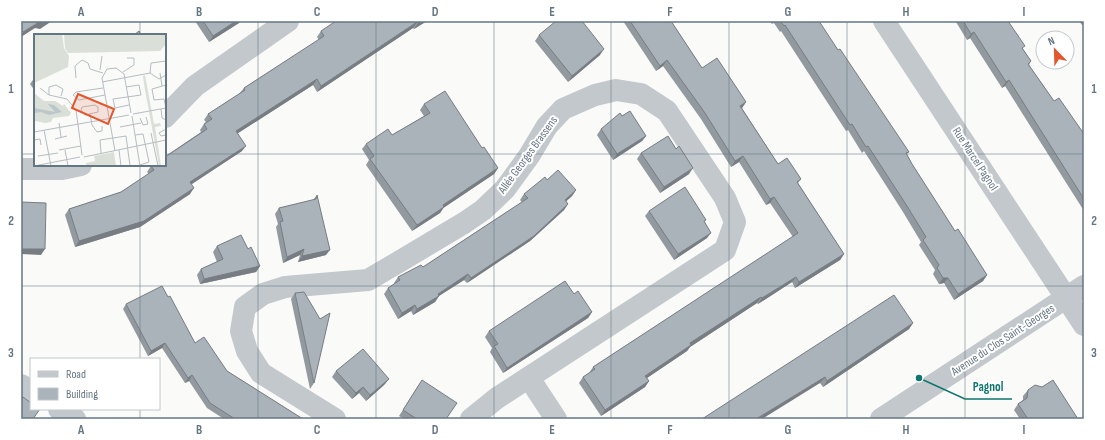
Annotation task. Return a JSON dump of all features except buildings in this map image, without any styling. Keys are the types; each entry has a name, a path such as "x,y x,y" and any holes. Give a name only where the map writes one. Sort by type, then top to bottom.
{"street":[{"path":"166,116 195,86 288,21"},
{"name":"Rue Marcel Pagnol","path":"884,21 1084,325"},
{"name":"Allée Georges Brassens","path":"335,419 261,373 247,351 241,331 245,307 263,294 285,288 368,280 464,223 483,210 506,189 529,156 547,126 563,109 595,96 616,90 641,94 667,111 725,198 735,222 725,250 497,398 471,419"},
{"path":"21,169 62,169 76,166"},
{"name":"Avenue du Clos Saint-Georges","path":"881,419 1084,286"},
{"path":"529,378 556,419"},
{"path":"21,385 30,390"},
{"path":"61,410 75,419"}],"place":[{"name":"Pagnol","path":"919,378"}]}
